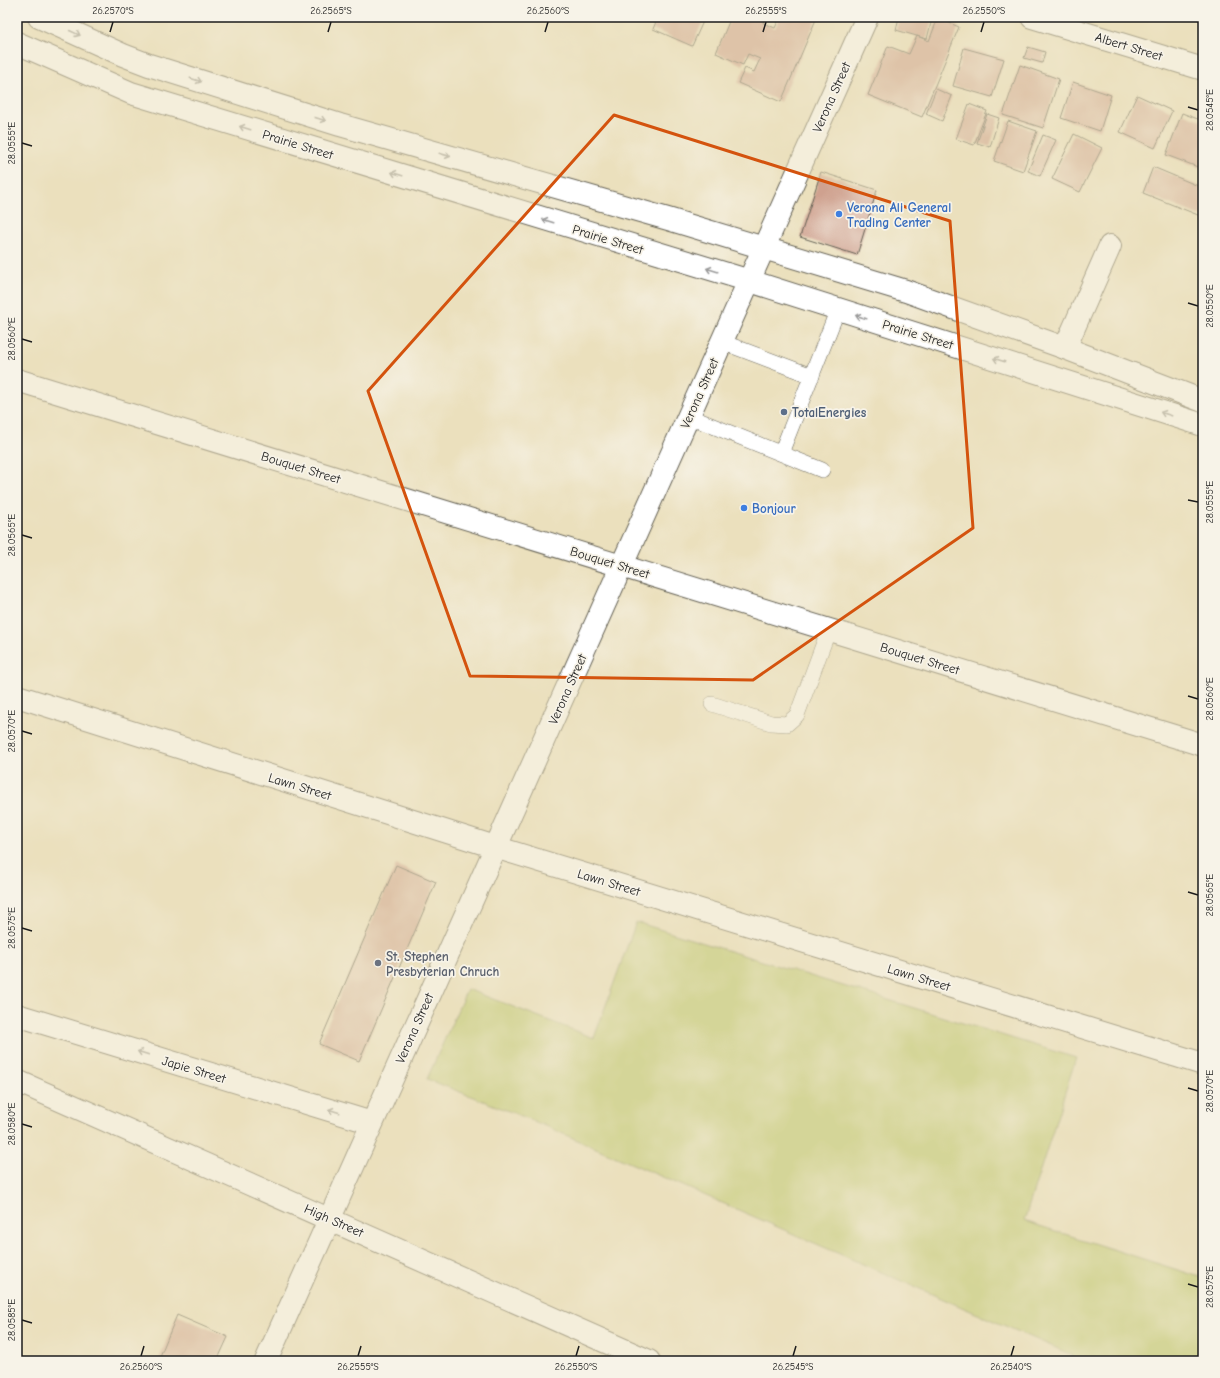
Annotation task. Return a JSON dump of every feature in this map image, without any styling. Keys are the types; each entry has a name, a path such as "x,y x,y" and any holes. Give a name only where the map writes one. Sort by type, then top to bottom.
{"main road":[{"path":"39,17 123,55 149,65 325,121 764,247 906,291 1064,348 1203,401"},
{"name":"Verona Street","path":"266,1361 495,847 623,566 688,416 750,281 867,17"},
{"name":"Albert Street","path":"1032,17 1203,69"},
{"name":"Prairie Street","path":"17,43 131,93 750,281 1203,425"},
{"path":"1064,348 1110,246"},
{"name":"Bouquet Street","path":"17,380 1203,745"},
{"name":"Lawn Street","path":"17,696 495,847 1203,1064"},
{"name":"Japie Street","path":"17,1015 372,1123"},
{"name":"High Street","path":"17,1081 330,1218 649,1361"}],"lane":[{"path":"781,453 838,309"},
{"path":"722,342 812,376"},
{"path":"688,416 822,470"},
{"path":"712,704 771,723 787,724 797,715 829,629"}],"highlighted area":[{"path":"614,115 950,221 973,528 753,680 470,676 368,391"}],"green space":[{"path":"636,922 1076,1058 1024,1221 1203,1278 1203,1361 1070,1361 1072,1355 529,1119 427,1079 467,989 594,1038"}],"building":[{"path":"658,17 705,17 692,46 653,29"},
{"path":"731,17 765,17 763,23 775,28 780,17 817,17 781,102 738,83 745,68 754,72 760,59 748,54 743,65 716,53"},
{"path":"899,17 932,19 927,39 896,30"},
{"path":"938,18 959,27 922,117 868,95 888,46 909,54 917,36 929,41"},
{"path":"1028,47 1045,52 1042,63 1024,58"},
{"path":"964,48 1004,59 992,97 953,86"},
{"path":"1020,65 1059,79 1043,128 1003,115"},
{"path":"1073,82 1111,95 1100,131 1061,118"},
{"path":"936,89 952,96 942,121 926,114"},
{"path":"1137,95 1172,111 1155,148 1120,132"},
{"path":"969,104 987,111 974,145 956,139"},
{"path":"1182,113 1203,121 1203,169 1166,155"},
{"path":"987,114 999,118 990,147 977,143"},
{"path":"1008,121 1037,131 1023,171 994,161"},
{"path":"1074,134 1102,148 1080,192 1052,179"},
{"path":"1043,135 1056,140 1040,176 1028,171"},
{"path":"1153,167 1203,188 1203,217 1143,193"},
{"name":"Verona Ali General Trading Center","path":"821,172 877,190 857,255 800,237"},
{"name":"St. Stephen Presbyterian Chruch","path":"396,865 436,882 359,1061 319,1044"},
{"path":"177,1315 228,1337 217,1361 158,1361"}],"place":[{"name":"Verona Ali General Trading Center","path":"839,214"},
{"name":"TotalEnergies","path":"784,412"},
{"name":"Bonjour","path":"744,508"},
{"name":"St. Stephen Presbyterian Chruch","path":"378,963"}]}
